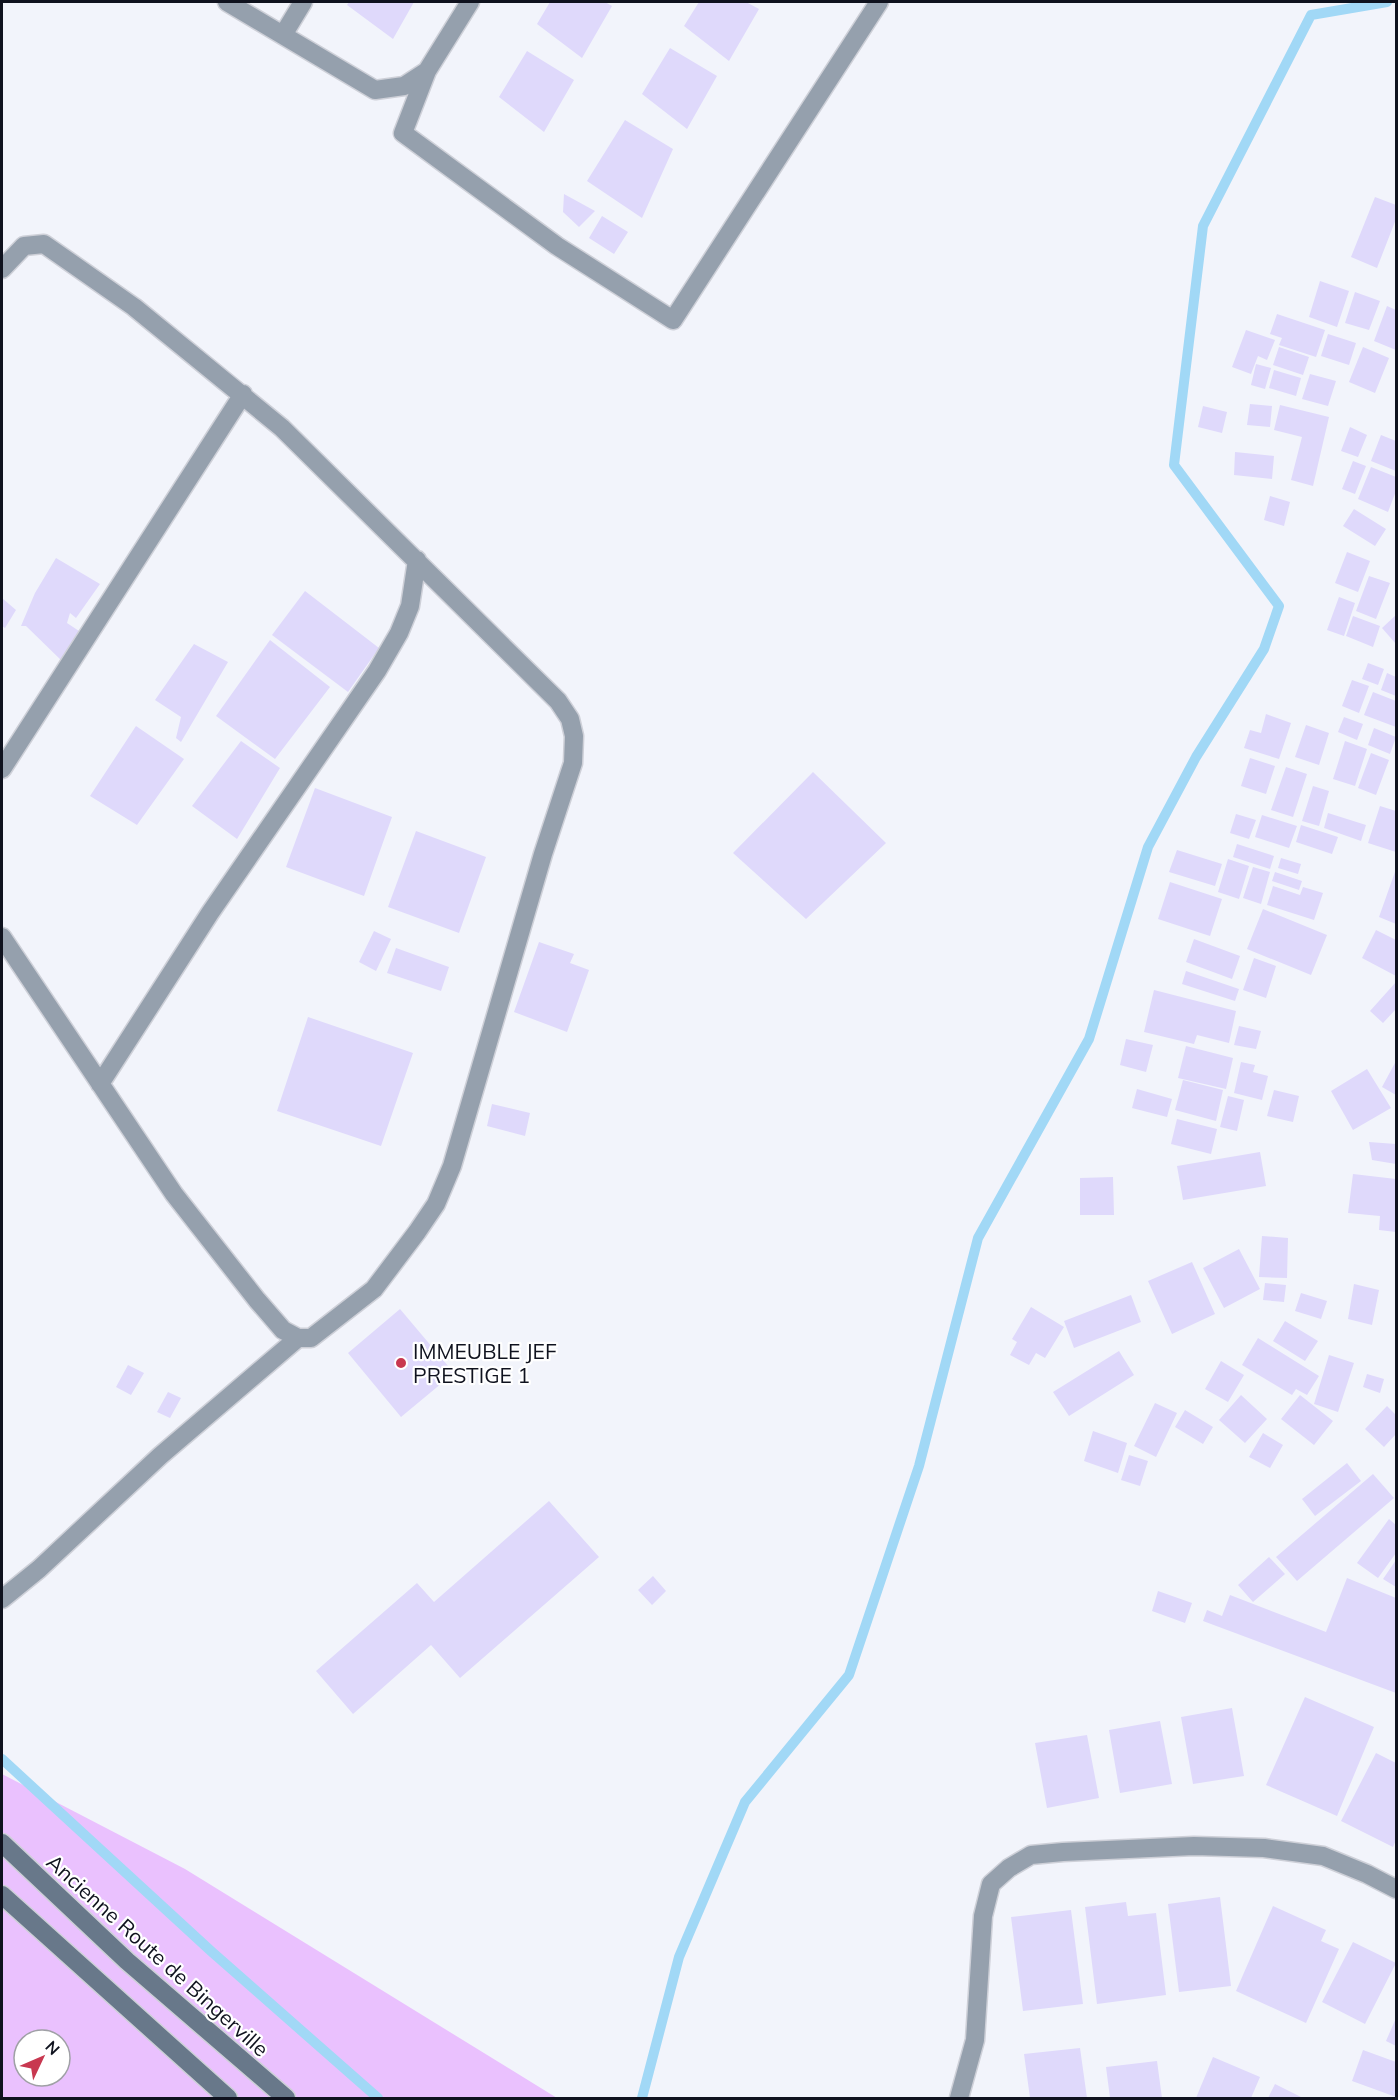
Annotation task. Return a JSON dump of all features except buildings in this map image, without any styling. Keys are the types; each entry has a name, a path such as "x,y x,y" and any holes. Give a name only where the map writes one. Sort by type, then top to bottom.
{"street":[{"path":"227,2 375,90 404,86 427,71"},
{"path":"283,35 303,2"},
{"path":"470,2 427,71 403,133 557,246 673,320 879,2"},
{"path":"2,269 24,246 44,244 134,308 243,394 282,428 558,701 570,718 574,736 573,763 543,854 452,1166 436,1204 374,1289 311,1338 298,1338 283,1330 194,1221 2,937"},
{"path":"2,769 243,394"},
{"path":"100,1084 210,913 382,662 399,633 410,606 417,560"},
{"path":"2,1599 39,1569 160,1456 298,1338"},
{"name":"Ancienne Route de Bingerville","path":"2,1844 128,1961 286,2098"},
{"path":"959,2098 975,2040 983,1916 991,1884 1009,1868 1031,1855 1194,1846 1264,1848 1323,1856 1396,1889"},
{"path":"2,1895 228,2098"}],"shaded area":[{"path":"2,1774 185,1869 557,2098 2,2098"}],"waterway":[{"path":"642,2098 679,1957 745,1802 849,1675 919,1466 978,1238 1089,1039 1148,847 1196,757 1264,649 1279,606 1174,465 1203,226 1311,15 1387,2"},
{"path":"2,1759 212,1952 378,2098"}],"place":[{"name":"IMMEUBLE JEF PRESTIGE 1","path":"401,1363"}]}
